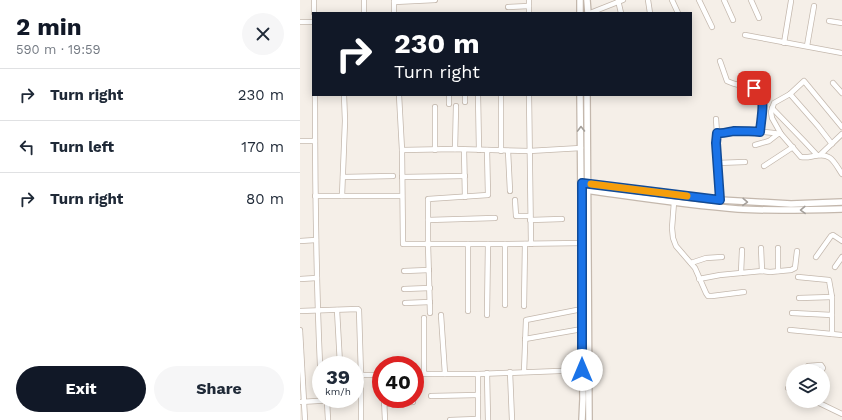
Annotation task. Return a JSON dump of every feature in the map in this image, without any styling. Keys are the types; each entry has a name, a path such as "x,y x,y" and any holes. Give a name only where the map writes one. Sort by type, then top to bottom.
{"street":[{"path":"314,0 314,12"},
{"path":"364,0 364,12"},
{"path":"394,12 394,1 435,0"},
{"path":"529,0 530,12"},
{"path":"580,0 580,11"},
{"path":"587,0 588,12"},
{"path":"648,0 650,12"},
{"path":"672,0 678,12"},
{"path":"699,0 712,27"},
{"path":"724,0 733,20"},
{"path":"751,0 759,18"},
{"path":"784,43 791,0"},
{"path":"591,12 620,1 621,12"},
{"path":"508,7 529,6"},
{"path":"807,46 814,6"},
{"path":"829,21 842,23"},
{"path":"300,22 312,22"},
{"path":"745,35 842,53"},
{"path":"720,61 727,81 732,84 754,88 760,91 763,102 760,132"},
{"path":"842,127 804,81 790,94 774,103 771,112 772,118 780,134 801,157 805,158 818,155 828,156 832,159 842,174"},
{"path":"833,83 842,93"},
{"path":"790,94 832,144"},
{"path":"315,96 315,196 320,356"},
{"path":"342,196 345,121 344,96"},
{"path":"399,96 402,150 403,244 585,243"},
{"path":"449,96 449,104"},
{"path":"465,96 465,102"},
{"path":"478,96 479,150"},
{"path":"501,96 501,151"},
{"path":"528,96 531,244"},
{"path":"580,96 581,148 585,190 585,370 582,420"},
{"path":"584,184 587,96"},
{"path":"455,149 456,106"},
{"path":"434,107 435,150"},
{"path":"772,108 818,155"},
{"path":"716,119 720,200"},
{"path":"717,133 744,131 780,134"},
{"path":"755,145 769,141 780,134"},
{"path":"818,155 842,134"},
{"path":"300,141 315,141"},
{"path":"764,166 793,147"},
{"path":"402,150 455,149 529,151 581,148"},
{"path":"464,150 465,197"},
{"path":"430,313 428,199 488,195 487,150"},
{"path":"508,151 510,191"},
{"path":"717,163 745,162"},
{"path":"343,177 393,176"},
{"path":"402,177 465,176"},
{"path":"584,184 720,200 791,204 842,202"},
{"path":"585,190 738,209 842,209"},
{"path":"315,196 402,196"},
{"path":"515,200 516,216 562,219"},
{"path":"674,202 672,228 676,246 695,268 708,296 744,292"},
{"path":"428,220 495,218"},
{"path":"816,257 831,236 833,235 842,241"},
{"path":"300,241 316,240"},
{"path":"585,243 582,329 589,420"},
{"path":"468,244 468,311"},
{"path":"487,315 488,244"},
{"path":"505,244 505,305"},
{"path":"524,306 525,244"},
{"path":"761,248 762,271"},
{"path":"778,248 778,271"},
{"path":"741,273 742,250"},
{"path":"700,278 762,271 770,272 791,270 795,268 797,251"},
{"path":"691,263 706,258 722,257"},
{"path":"835,267 842,258"},
{"path":"404,271 429,270"},
{"path":"798,277 828,279 830,281 832,297 832,334"},
{"path":"300,280 317,278"},
{"path":"404,289 430,288"},
{"path":"799,298 832,297"},
{"path":"405,303 430,302"},
{"path":"300,311 358,309 360,356"},
{"path":"524,372 526,321 528,319 582,309"},
{"path":"337,310 340,356"},
{"path":"792,313 832,315"},
{"path":"442,315 445,374"},
{"path":"424,318 424,356"},
{"path":"525,339 582,329"},
{"path":"300,330 302,402 305,420"},
{"path":"790,330 842,335"},
{"path":"424,373 478,374 585,370"},
{"path":"510,372 512,420"},
{"path":"487,373 488,420"},
{"path":"450,420 478,419 478,374"},
{"path":"431,396 478,394"},
{"path":"302,402 312,402"},
{"path":"327,408 328,420"},
{"path":"361,408 361,420"},
{"path":"384,408 385,420"},
{"path":"830,408 842,414"}],"slow traffic":[{"path":"591,184 687,196"}],"route":[{"path":"582,370 582,183 720,200 716,143 717,133 744,131 760,132 763,102 760,91 754,88"}]}
